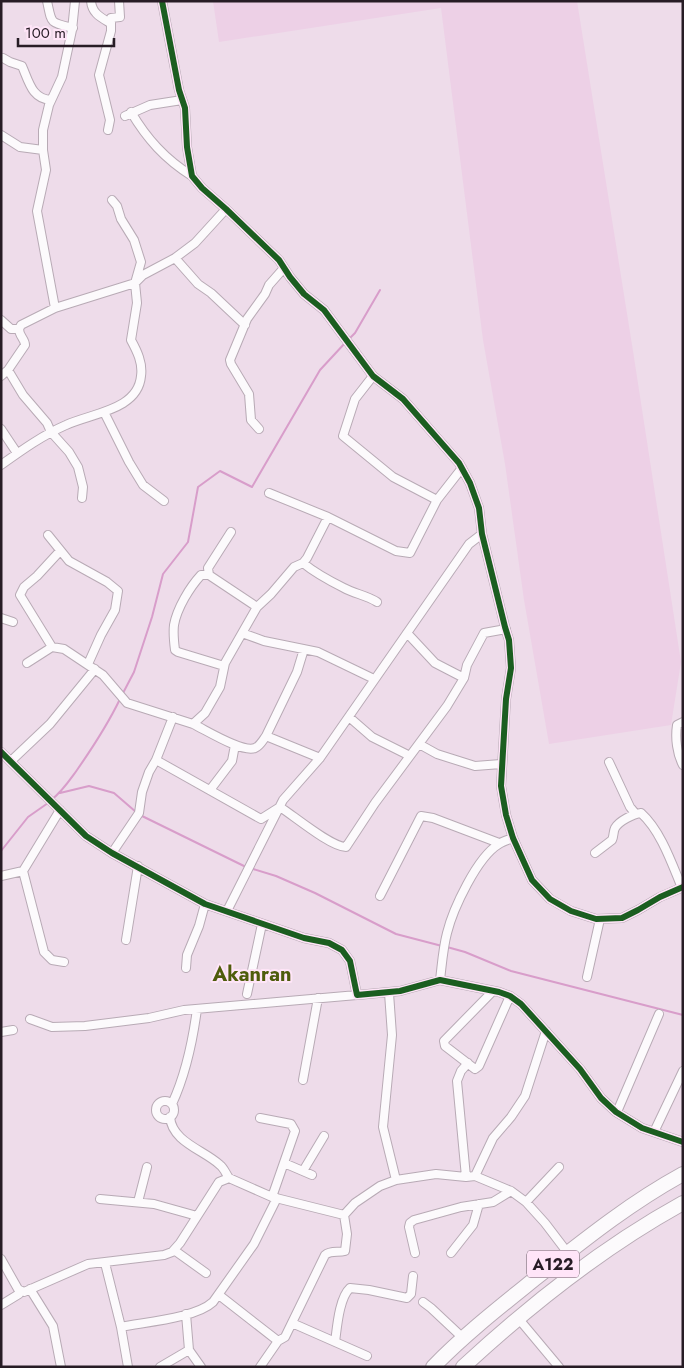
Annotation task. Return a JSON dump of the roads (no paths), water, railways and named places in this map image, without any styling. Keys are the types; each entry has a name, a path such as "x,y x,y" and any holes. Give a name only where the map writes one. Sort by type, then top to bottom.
{"highway":[{"name":"A122","path":"433,1367 463,1338 599,1228 640,1199 683,1174"},
{"name":"A122","path":"463,1367 518,1318 580,1269 683,1202"}],"street":[{"path":"47,1 50,19 55,23 73,28"},
{"path":"55,308 37,210 46,170 43,130 51,100 62,77 73,28 76,1"},
{"path":"91,1 91,7 96,14 110,23"},
{"path":"108,130 110,120 99,75 110,31 111,18 120,17 119,1"},
{"path":"162,1 179,90 185,108 187,147 192,176"},
{"path":"3,58 22,66 32,90 42,100 51,100"},
{"path":"182,100 150,105 128,114 150,142 178,167 192,176 202,188 279,260 304,294 324,310 373,376 403,399 462,468 470,483 479,508 482,534 510,640 511,668 506,699 501,786 506,815 513,838 532,880 550,899 571,911 596,919 622,918 660,897 682,888 669,855 641,813 635,814 619,823 614,829 612,840 594,853"},
{"path":"1,135 20,147 43,150"},
{"path":"1,465 51,432 104,412 133,398 139,389 142,370 137,351 131,340 137,303 135,283 141,262 134,240 121,220 117,206 112,200"},
{"path":"1,376 8,370 24,345 24,339 19,333 21,325 55,308 135,283 143,274 175,258 194,243 226,209"},
{"path":"175,258 198,284 211,292 245,325"},
{"path":"259,429 251,420 250,394 230,362 247,320 265,294 269,284 284,268"},
{"path":"1,320 11,329 19,330"},
{"path":"8,370 23,394 47,423 51,432 69,452 78,467 83,488 82,498"},
{"path":"373,376 354,399 343,436 393,477 437,500"},
{"path":"104,412 129,462 144,485 164,501"},
{"path":"1,429 17,454"},
{"path":"269,493 328,517 396,551 410,553 437,500 462,468"},
{"path":"193,724 205,713 220,687 224,666 257,607 272,594 294,567 303,563 307,558 328,517"},
{"path":"209,575 208,568 232,532"},
{"path":"226,911 283,800 320,758 469,544 482,534"},
{"path":"48,535 69,562 108,582 118,591 115,610 88,664"},
{"path":"52,647 20,595 24,587 60,551"},
{"path":"303,563 344,588 365,595 377,602"},
{"path":"224,666 175,650 174,625 194,583 202,576 209,575 257,607"},
{"path":"1,618 13,622"},
{"path":"280,807 325,839 341,847 346,847 375,803 447,706 464,678 468,665 484,633 506,630"},
{"path":"242,633 318,652 374,679"},
{"path":"407,633 435,662 464,678"},
{"path":"27,663 52,647 64,649 96,669 127,703 193,724 235,745 251,749 258,747 266,736 297,672 304,649"},
{"path":"11,761 50,724 96,669"},
{"path":"112,853 139,813 142,792 148,772 156,760 173,717"},
{"path":"349,717 372,737 410,756"},
{"path":"683,722 677,725 676,733 680,759 683,765"},
{"path":"266,736 320,758"},
{"path":"418,744 437,754 475,766 501,764"},
{"path":"210,790 232,761 235,745"},
{"path":"1,752 86,836 112,853 205,904 304,938 329,943 342,950 350,961 356,995"},
{"path":"156,760 261,819 280,807"},
{"path":"609,762 635,814"},
{"path":"60,810 23,871 44,952 52,960 64,962"},
{"path":"380,896 421,816 432,818 499,844"},
{"path":"440,980 447,933 463,892 478,866 499,844 513,838"},
{"path":"126,940 138,866"},
{"path":"1,876 23,871"},
{"path":"186,968 187,955 199,926 205,904"},
{"path":"587,977 600,919"},
{"path":"247,994 262,924"},
{"path":"30,1019 52,1027 85,1026 149,1018 184,1010 389,993 440,980 494,990 510,996 521,1004 580,1069 601,1098 617,1112 642,1128 683,1142"},
{"path":"494,990 444,1041 445,1046 475,1069 479,1066 510,996"},
{"path":"389,993 392,1035 383,1127 396,1180"},
{"path":"303,1080 318,998"},
{"path":"196,1009 189,1049 177,1093 172,1104 174,1108 170,1117 171,1125 180,1136 222,1166 229,1178 274,1198 344,1215"},
{"path":"617,1112 659,1014"},
{"path":"1,1032 13,1030"},
{"path":"470,1176 493,1138 511,1118 525,1096 546,1031"},
{"path":"468,1063 461,1071 457,1081 470,1176"},
{"path":"654,1132 683,1071"},
{"path":"170,1117 160,1117 156,1108 163,1101 168,1101 172,1104"},
{"path":"121,1327 186,1314 208,1307 219,1295 254,1244 274,1198 295,1131 291,1124 260,1118"},
{"path":"303,1171 324,1136"},
{"path":"284,1163 312,1175"},
{"path":"138,1202 147,1167"},
{"path":"526,1202 559,1167"},
{"path":"344,1215 355,1203 380,1186 396,1180 436,1174 470,1176 511,1190 526,1202 580,1269"},
{"path":"1,1305 21,1291 24,1292 88,1264 152,1257 164,1255 174,1250 219,1182 229,1178"},
{"path":"415,1253 409,1226 414,1220 461,1207 493,1202 511,1190"},
{"path":"100,1199 154,1204 197,1216"},
{"path":"451,1253 471,1228 479,1204"},
{"path":"272,1367 263,1363 278,1341 286,1337 325,1255 331,1252 340,1253 345,1251 347,1234 344,1215"},
{"path":"174,1250 206,1273"},
{"path":"1,1259 21,1291"},
{"path":"105,1263 121,1327 128,1367"},
{"path":"335,1342 341,1308 346,1292 350,1288 408,1298 412,1294 413,1276"},
{"path":"30,1289 52,1326 62,1367"},
{"path":"219,1295 278,1341"},
{"path":"423,1302 432,1308 463,1338"},
{"path":"186,1314 189,1350 201,1367"},
{"path":"518,1318 559,1367"},
{"path":"292,1323 367,1356"},
{"path":"160,1367 189,1350"}],"waterway":[{"path":"349,339 355,333 380,290"},
{"path":"122,695 134,672 152,617 163,574 188,542 198,487 220,471 252,487 320,370 345,343"},
{"path":"51,800 65,786 83,761 120,699"},
{"path":"60,793 89,786 114,793 136,812"},
{"path":"1,851 28,817 48,803"},
{"path":"140,815 246,867"},
{"path":"250,868 276,876 315,893 396,934 442,946"},
{"path":"447,947 465,952 511,971 683,1015"}],"district":[{"name":"Akanran","path":"252,974"}]}
